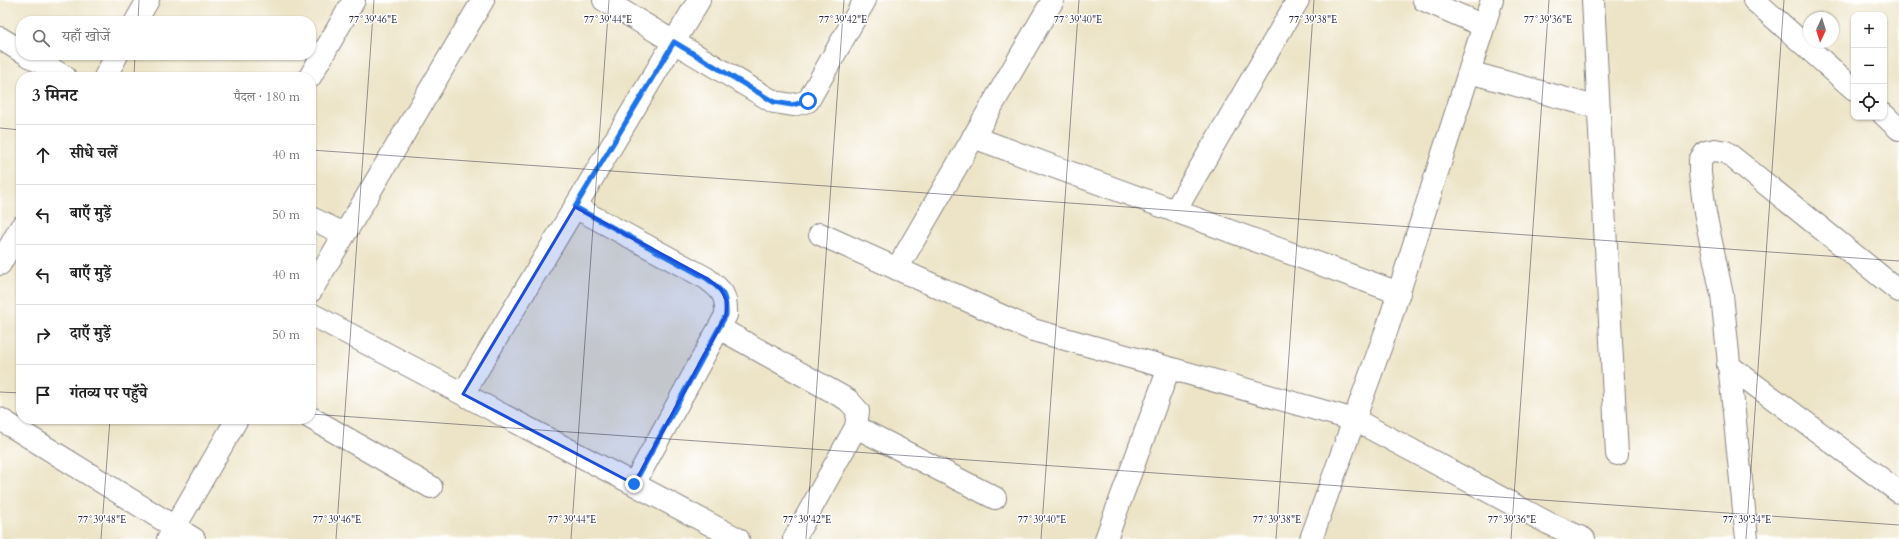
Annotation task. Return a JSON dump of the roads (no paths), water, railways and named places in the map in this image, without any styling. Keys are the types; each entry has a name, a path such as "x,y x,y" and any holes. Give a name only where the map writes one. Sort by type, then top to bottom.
{"street":[{"path":"139,16 148,0"},
{"path":"313,72 354,0"},
{"path":"316,282 483,0"},
{"path":"604,0 774,102 792,105 808,101 865,0"},
{"path":"463,394 698,0"},
{"path":"897,268 1053,0"},
{"path":"1175,211 1298,0"},
{"path":"1424,0 1484,26"},
{"path":"1311,539 1355,420 1399,293 1492,0"},
{"path":"1593,0 1617,454"},
{"path":"1754,0 1851,86"},
{"path":"0,38 16,48"},
{"path":"36,60 57,72"},
{"path":"108,72 114,60"},
{"path":"1469,72 1599,108"},
{"path":"1887,118 1899,129"},
{"path":"973,137 1399,293"},
{"path":"1747,539 1728,366 1722,295 1705,213 1700,173 1700,160 1706,152 1715,150 1726,152 1899,291"},
{"path":"575,207 706,278 721,289 727,302 726,315 634,484"},
{"path":"316,220 344,234"},
{"path":"820,234 1033,330 1355,420 1544,531 1584,539"},
{"path":"0,264 16,236"},
{"path":"316,317 738,539"},
{"path":"719,328 848,400 858,411 856,427 794,539"},
{"path":"1728,366 1899,492"},
{"path":"1106,539 1169,368"},
{"path":"0,419 171,533 194,539"},
{"path":"316,421 431,487"},
{"path":"171,533 234,424"},
{"path":"856,427 995,498"}]}
